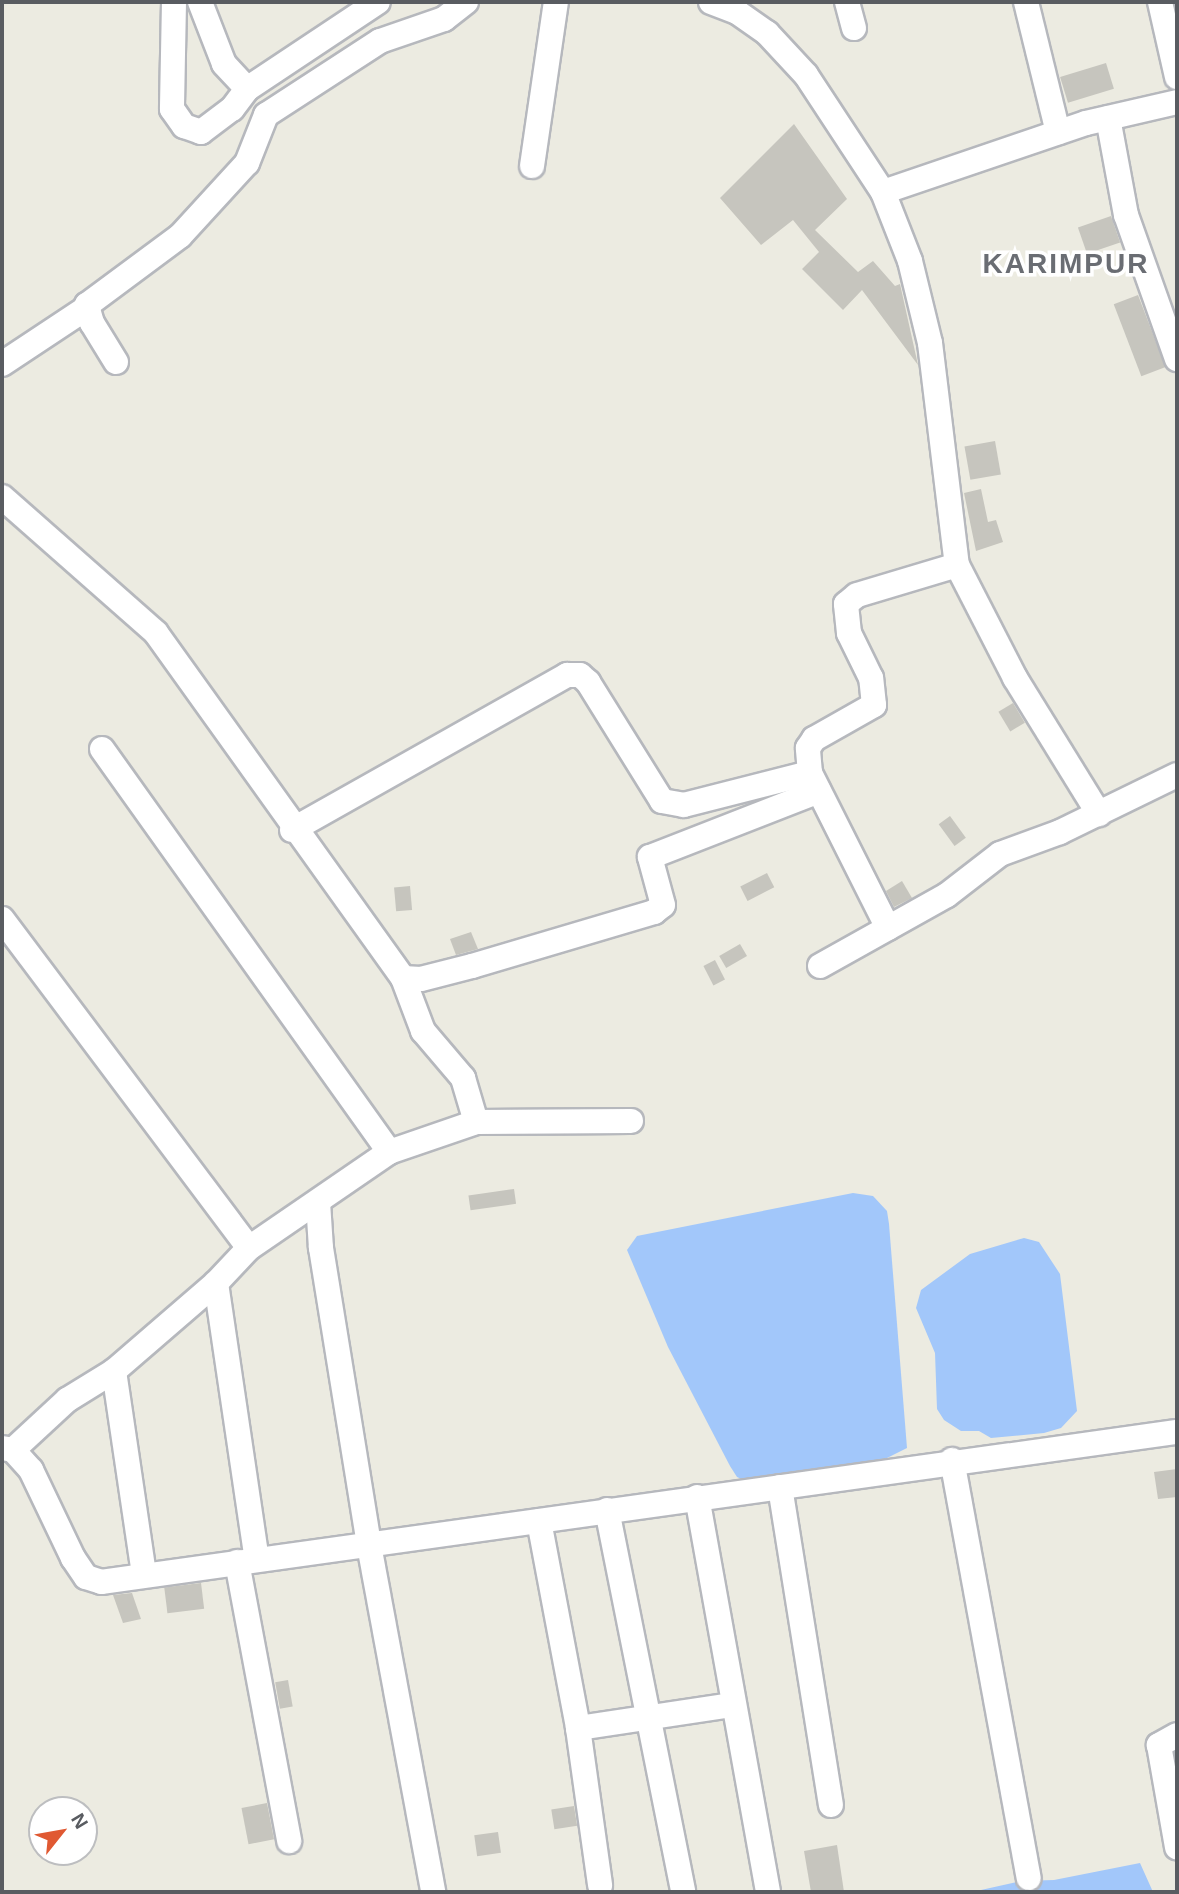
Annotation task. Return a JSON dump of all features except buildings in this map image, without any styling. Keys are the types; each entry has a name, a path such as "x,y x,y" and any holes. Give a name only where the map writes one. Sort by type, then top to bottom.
{"street":[{"path":"174,2 172,109 184,126 201,132 213,125 247,89 378,2"},
{"path":"200,2 224,64 247,89"},
{"path":"2,364 85,309 94,296 173,242 247,163 266,115 380,41 444,19 466,2"},
{"path":"533,166 556,2"},
{"path":"711,2 737,12 767,33 806,75 883,192 910,261 927,330 957,565 1015,678 1099,814"},
{"path":"847,2 854,28"},
{"path":"1026,2 1058,132"},
{"path":"1160,2 1177,77"},
{"path":"883,192 1058,132 1177,102"},
{"path":"1108,118 1126,215 1177,359"},
{"path":"85,309 116,362"},
{"path":"2,497 156,634 292,830 403,978 423,1031 463,1078 476,1122"},
{"path":"888,928 814,782 808,748 814,739 874,705 871,678 849,633 846,604 857,595 957,565"},
{"path":"292,830 567,675 580,675 588,682 662,801 684,804 814,782"},
{"path":"102,749 389,1152"},
{"path":"820,966 947,895 985,863 1099,814 1177,775"},
{"path":"403,978 421,979 472,966 654,912 663,905 650,857 814,782"},
{"path":"2,919 10,947 249,1248"},
{"path":"631,1121 476,1122 389,1152 249,1248 216,1283 114,1371 67,1400 7,1449 31,1470 86,1577 101,1582 952,1460 1177,1432"},
{"path":"318,1202 369,1545 433,1892"},
{"path":"216,1283 247,1560 289,1841"},
{"path":"114,1371 144,1574"},
{"path":"952,1460 1029,1878"},
{"path":"780,1486 831,1805"},
{"path":"697,1497 732,1705 768,1892"},
{"path":"607,1510 683,1892"},
{"path":"539,1521 578,1728 600,1885"},
{"path":"578,1728 732,1705"},
{"path":"1177,1735 1159,1745 1177,1847"}],"water":[{"path":"853,1193 873,1196 887,1211 907,1448 885,1459 848,1468 750,1483 737,1477 730,1466 668,1347 627,1250 637,1236"},
{"path":"1024,1238 1039,1242 1060,1274 1077,1411 1061,1428 1044,1433 991,1438 979,1431 961,1431 944,1420 937,1409 935,1353 916,1308 921,1290 970,1254"},
{"path":"1140,1863 1153,1892 972,1892 1021,1881 1054,1880"}],"district":[{"name":"KARIMPUR","path":"1066,264"}]}
